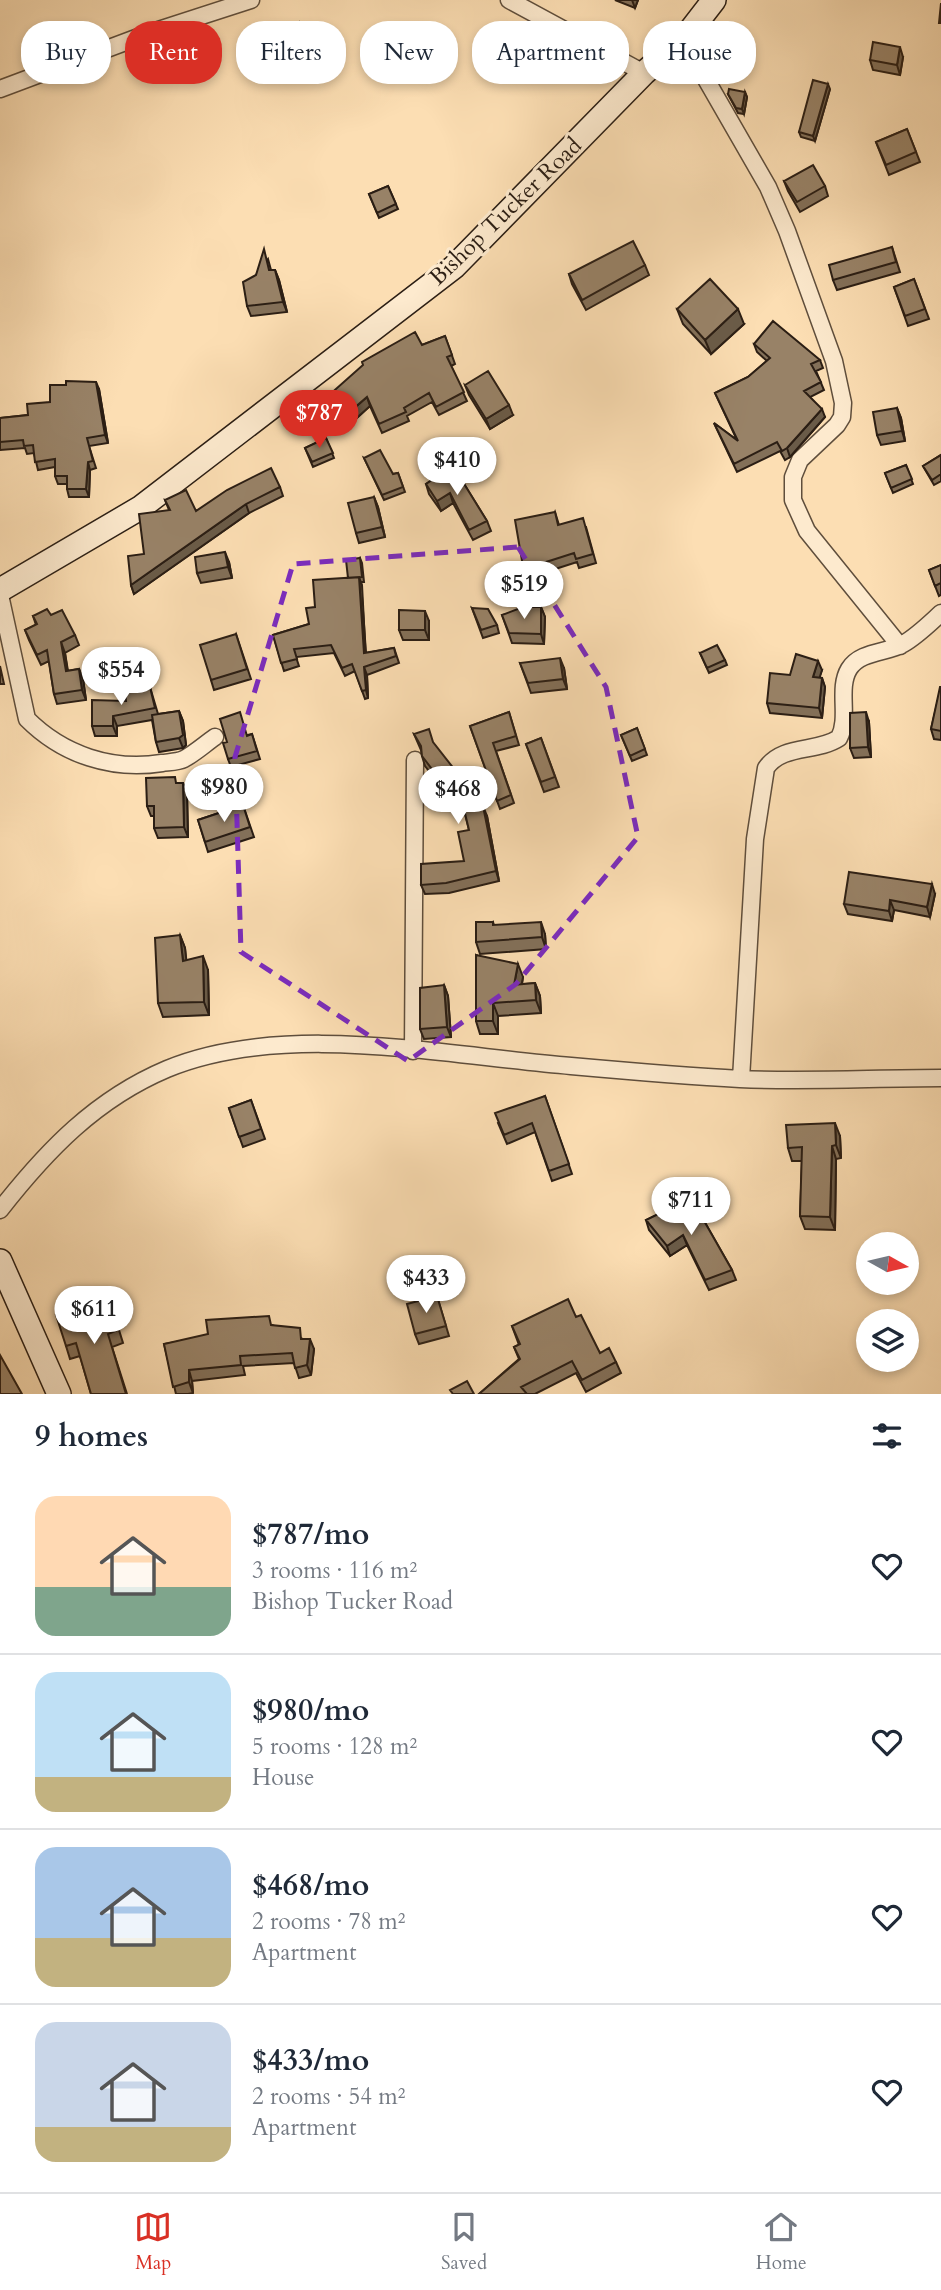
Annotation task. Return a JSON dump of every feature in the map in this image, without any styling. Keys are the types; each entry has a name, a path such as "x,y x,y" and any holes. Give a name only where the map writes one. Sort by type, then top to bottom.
{"main road":[{"name":"Bishop Tucker Road","path":"697,21 713,0"},
{"name":"Bishop Tucker Road","path":"0,593 140,508 454,267 643,74"},
{"path":"0,1261 59,1394"}],"street":[{"path":"0,89 152,32 251,0"},
{"path":"509,0 643,72"},
{"path":"709,84 768,187 818,312 842,394 842,417 800,460 793,477 793,500 807,531 900,646"},
{"path":"0,593 23,707 27,719 38,731 73,753 104,762 148,765 183,760 215,737"},
{"path":"741,1079 755,839 766,768 773,759 787,752 839,738 843,731 844,689 849,669 859,660 900,646 941,613"},
{"path":"413,1051 415,760"},
{"path":"0,1210 37,1163 85,1116 128,1088 169,1068 250,1048 294,1044 413,1051 741,1079 941,1078"}],"highlighted area":[{"path":"518,547 606,687 638,837 516,984 408,1061 241,952 235,757 293,564"}],"building":[{"path":"873,42 900,47 897,65 870,60"},
{"path":"813,80 828,84 813,136 799,132"},
{"path":"729,89 745,92 742,109 736,108 728,94"},
{"path":"907,129 916,152 886,165 876,142"},
{"path":"813,165 825,186 797,202 784,181"},
{"path":"388,186 396,204 377,213 369,194"},
{"path":"633,241 645,265 582,300 569,274"},
{"path":"892,247 896,262 833,280 829,265"},
{"path":"264,249 269,270 275,270 283,302 247,306 243,282 256,275"},
{"path":"710,279 738,309 705,340 677,309"},
{"path":"914,279 925,309 905,316 894,287"},
{"path":"773,321 820,360 811,364 821,382 804,391 822,409 787,448 782,451 777,442 734,464 714,423 738,441 715,393 748,377 770,358 754,344"},
{"path":"415,332 422,345 445,336 452,355 447,357 464,392 436,407 429,393 404,408 406,412 379,424 367,397 345,416 328,396 363,365 362,362"},
{"path":"488,371 509,405 486,419 465,385"},
{"path":"66,381 96,382 105,435 87,438 93,461 88,462 86,489 67,489 67,476 55,476 55,459 35,462 33,445 24,446 23,440 0,442 0,418 28,415 27,404 50,402 50,385 66,385"},
{"path":"897,408 902,431 877,435 873,412"},
{"path":"326,438 333,453 312,462 305,448"},
{"path":"380,450 393,474 398,473 403,487 382,495 364,458"},
{"path":"941,455 941,474 932,480 923,466"},
{"path":"906,465 912,479 891,488 885,473"},
{"path":"453,466 487,521 469,530 450,493 437,501 426,484"},
{"path":"271,468 280,487 246,504 131,585 128,556 144,554 139,514 170,510 165,500 186,490 196,511 227,490"},
{"path":"374,497 382,527 356,533 348,503"},
{"path":"555,512 558,525 583,518 593,554 576,559 574,553 543,563 547,575 526,584 515,520"},
{"path":"225,552 228,567 197,573 195,557"},
{"path":"360,558 362,577 348,578 346,560"},
{"path":"941,565 941,583 935,586 929,570"},
{"path":"359,577 364,653 394,648 396,656 364,667 366,690 362,691 352,664 342,668 331,645 294,649 297,659 281,663 273,635 309,624 306,608 315,607 313,580"},
{"path":"523,607 541,607 541,634 509,633 502,615"},
{"path":"472,608 488,609 497,625 481,630"},
{"path":"47,609 51,615 62,610 75,635 61,642 66,671 79,669 82,690 54,694 47,650 37,655 25,630 37,624 33,616"},
{"path":"399,610 425,611 425,630 399,630"},
{"path":"236,634 247,669 211,680 200,645"},
{"path":"717,645 725,660 707,668 700,653"},
{"path":"796,654 818,661 813,677 822,678 819,708 767,703 770,673 790,675"},
{"path":"560,658 563,679 528,683 520,663"},
{"path":"150,687 155,708 113,716 113,726 92,726 92,700 126,701 125,691"},
{"path":"941,687 941,731 931,729"},
{"path":"179,711 183,735 156,742 152,715"},
{"path":"240,712 247,736 252,734 257,751 228,759 223,743 227,742 220,719"},
{"path":"509,712 516,736 493,743 511,795 497,801 470,726"},
{"path":"866,712 868,747 850,748 850,713"},
{"path":"637,728 645,749 630,756 621,735"},
{"path":"429,729 433,742 483,806 496,871 446,883 421,885 421,864 464,861 458,832 469,830 456,776 444,785 422,756 421,746 414,734"},
{"path":"541,738 555,777 541,782 526,744"},
{"path":"175,777 176,783 183,783 184,827 154,828 154,806 147,806 146,778"},
{"path":"243,805 250,827 205,842 198,820"},
{"path":"849,872 932,884 927,907 890,900 889,911 844,904"},
{"path":"476,922 493,922 493,925 541,922 542,937 476,942"},
{"path":"180,935 183,961 203,956 204,1002 158,1003 155,938"},
{"path":"476,955 518,964 514,985 535,983 536,1000 493,1003 493,1021 476,1021"},
{"path":"444,985 447,1027 420,1029 420,988"},
{"path":"545,1096 569,1164 549,1171 532,1123 504,1135 495,1113"},
{"path":"251,1100 261,1129 239,1137 229,1108"},
{"path":"835,1123 836,1145 832,1146 830,1217 800,1216 802,1147 788,1148 786,1125"},
{"path":"691,1198 732,1270 705,1280 683,1235 667,1246 646,1220"},
{"path":"437,1296 446,1326 415,1334 407,1304"},
{"path":"568,1299 576,1317 581,1315 600,1353 609,1348 616,1362 582,1380 572,1361 521,1387 527,1394 479,1394 520,1359 514,1347 520,1344 512,1326"},
{"path":"110,1301 118,1330 108,1334 126,1394 91,1394 76,1343 66,1346 56,1315"},
{"path":"269,1316 271,1325 300,1328 301,1339 310,1339 307,1365 295,1368 292,1353 240,1356 241,1365 189,1370 189,1382 173,1387 164,1344 208,1334 206,1320"},
{"path":"0,1355 22,1394 0,1394"},
{"path":"467,1381 474,1394 453,1394 450,1390"}]}
